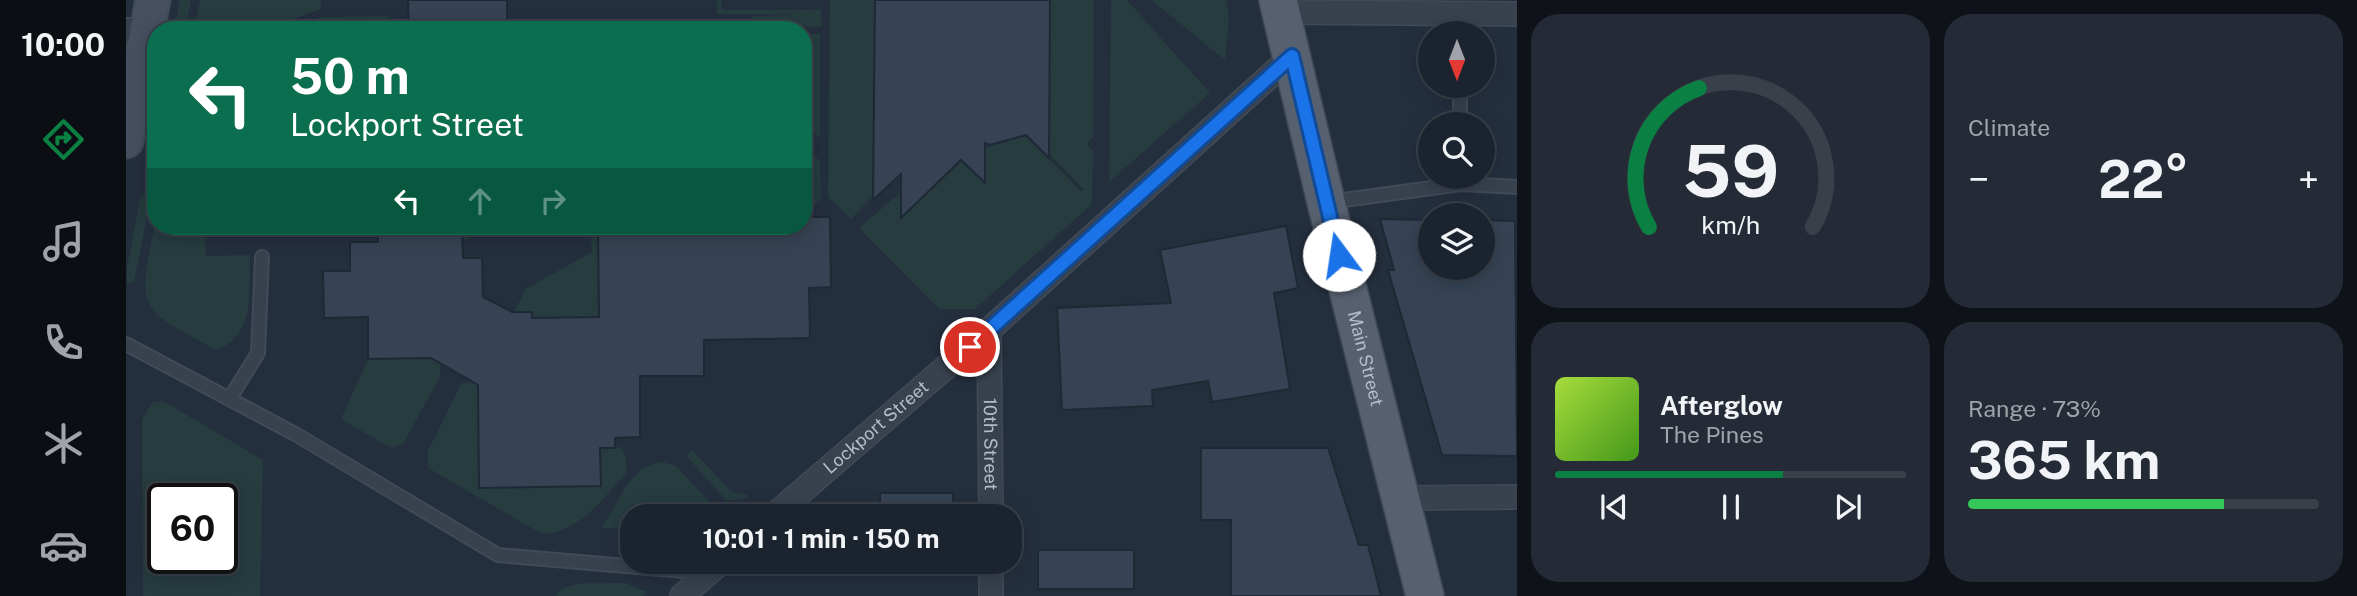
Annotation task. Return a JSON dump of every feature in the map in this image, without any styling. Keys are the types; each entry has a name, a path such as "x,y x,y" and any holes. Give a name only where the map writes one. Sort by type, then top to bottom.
{"main road":[{"name":"Main Street","path":"1280,6 1326,202 1425,596"}],"street":[{"path":"1280,6 1438,21"},
{"path":"1472,21 1517,14"},
{"path":"126,141 142,20"},
{"name":"Lockport Street","path":"787,504 989,330 1292,56"},
{"name":"10th Street","path":"989,330 991,504"},
{"path":"1401,498 1517,497"},
{"path":"682,596 706,574"},
{"path":"991,574 991,596"}],"lane":[{"path":"1495,185 1517,187"},
{"path":"1326,202 1418,188"},
{"path":"230,398 258,353 262,257"},
{"path":"126,344 230,398 498,555 620,562"}],"green space":[{"path":"180,0 191,0 187,21 176,21"},
{"path":"200,0 321,0 321,9 287,21 196,21"},
{"path":"717,0 721,0 722,10 821,10 821,27 812,27 812,21 753,21 753,16 806,14 717,14"},
{"path":"830,0 874,0 873,196 851,219 828,197"},
{"path":"1050,0 1094,0 1093,137 1087,144 1093,151 1092,204 975,309 939,309 859,228 901,192 901,217 961,160 985,182 985,148 1026,135 1081,191 1084,190 1049,154"},
{"path":"1111,0 1127,0 1210,93 1109,182"},
{"path":"1151,0 1226,0 1229,17 1225,60"},
{"path":"389,16 389,20 309,21 320,17"},
{"path":"812,34 820,34 820,138 812,130"},
{"path":"812,154 820,161 821,199 812,206"},
{"path":"147,191 147,218 134,281 127,284 127,269 140,198"},
{"path":"153,235 205,235 206,256 250,255 248,310 238,333 230,343 217,350 170,324 156,314 149,302 146,272"},
{"path":"591,235 598,235 599,290 622,317 532,318 514,312 526,289 592,252"},
{"path":"440,358 440,377 403,444 391,448 341,419 368,359"},
{"path":"478,380 479,488 600,486 600,448 620,447 625,454 627,472 600,503 580,520 556,532 542,534 428,468 428,451 461,384"},
{"path":"163,401 263,460 260,596 143,596 142,419 153,402"},
{"path":"692,450 732,492 747,495 747,498 727,501 687,457"},
{"path":"663,462 676,466 711,504 620,504 620,528 602,528 626,487 634,477 652,464"},
{"path":"625,583 647,592 642,596 555,596 561,590 578,584"}],"building":[{"path":"408,0 507,0 507,21 409,21"},
{"path":"875,0 1050,0 1049,158 1026,135 990,145 985,143 985,183 961,160 901,218 901,174 873,200"},
{"path":"812,217 830,217 831,287 809,288 810,338 704,340 704,376 640,376 640,437 615,438 615,448 600,448 601,486 479,488 478,385 431,358 368,359 368,317 324,318 323,271 350,271 350,242 378,242 378,235 462,235 463,258 482,258 483,297 512,312 532,312 532,318 599,317 598,235 812,235"},
{"path":"1380,219 1418,220 1418,280 1495,280 1495,220 1515,221 1517,456 1442,455 1388,270 1394,270"},
{"path":"1286,226 1298,288 1274,293 1290,389 1212,402 1208,381 1152,390 1153,406 1062,410 1057,308 1171,303 1160,250"},
{"path":"1201,448 1328,448 1359,545 1368,545 1381,596 1231,596 1231,520 1201,520"},
{"path":"880,493 953,493 953,504 880,504"},
{"path":"1038,550 1134,550 1134,589 1038,589"}],"route":[{"path":"970,347 1292,56 1339,255"}]}
